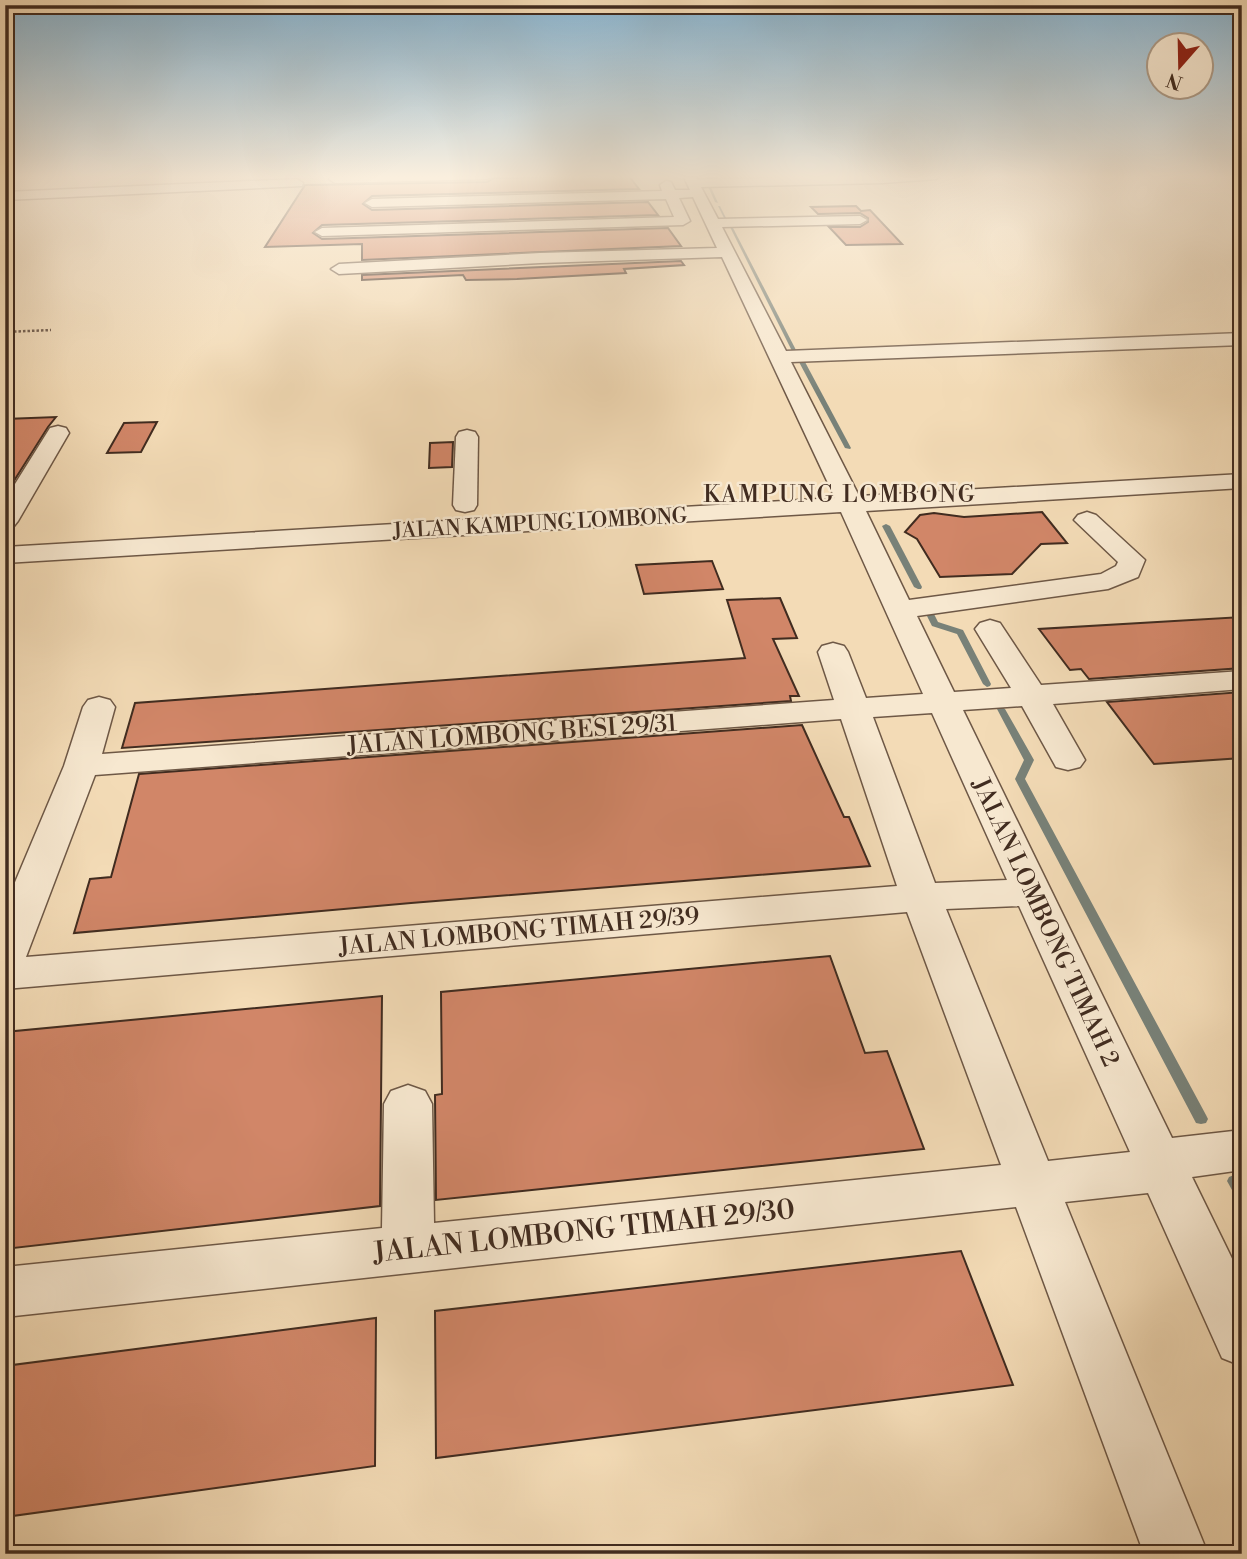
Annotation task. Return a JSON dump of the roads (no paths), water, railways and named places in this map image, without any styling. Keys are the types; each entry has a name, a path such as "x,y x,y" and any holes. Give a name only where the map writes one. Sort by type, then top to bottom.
{"street":[{"name":"JALAN LOMBONG TIMAH 2","path":"725,248 900,610 1242,1339"},
{"path":"339,269 540,258 727,252"},
{"path":"853,331 880,372"},
{"path":"778,357 1242,339"},
{"path":"5,521 58,433"},
{"path":"466,505 467,437"},
{"name":"JALAN KAMPUNG LOMBONG","path":"5,555 845,494 1242,461"},
{"name":"JALAN KAMPUNG LOMBONG","path":"75,527 466,505 1242,481"},
{"path":"900,610 1108,580 1128,571 1132,560 1087,520"},
{"path":"5,531 33,529"},
{"path":"990,629 1033,696 1068,760"},
{"path":"833,652 921,897 1176,1554"},
{"name":"JALAN LOMBONG BESI 29/31","path":"81,766 1242,680"},
{"path":"5,957 81,766 99,707"},
{"name":"JALAN LOMBONG TIMAH 29/39","path":"5,974 921,897 1032,892"},
{"path":"408,1104 408,1249"},
{"name":"JALAN LOMBONG TIMAH 29/30","path":"5,1292 1032,1182 1160,1165 1242,1150"}],"waterway":[{"path":"741,248 795,351"},
{"path":"802,362 848,448"},
{"path":"886,526 918,587"},
{"path":"931,616 935,624 960,632 987,684"},
{"path":"1001,709 1029,760 1020,779 1201,1119"},
{"path":"1234,1181 1242,1195"}],"district":[{"name":"KAMPUNG LOMBONG","path":"840,494"}]}
